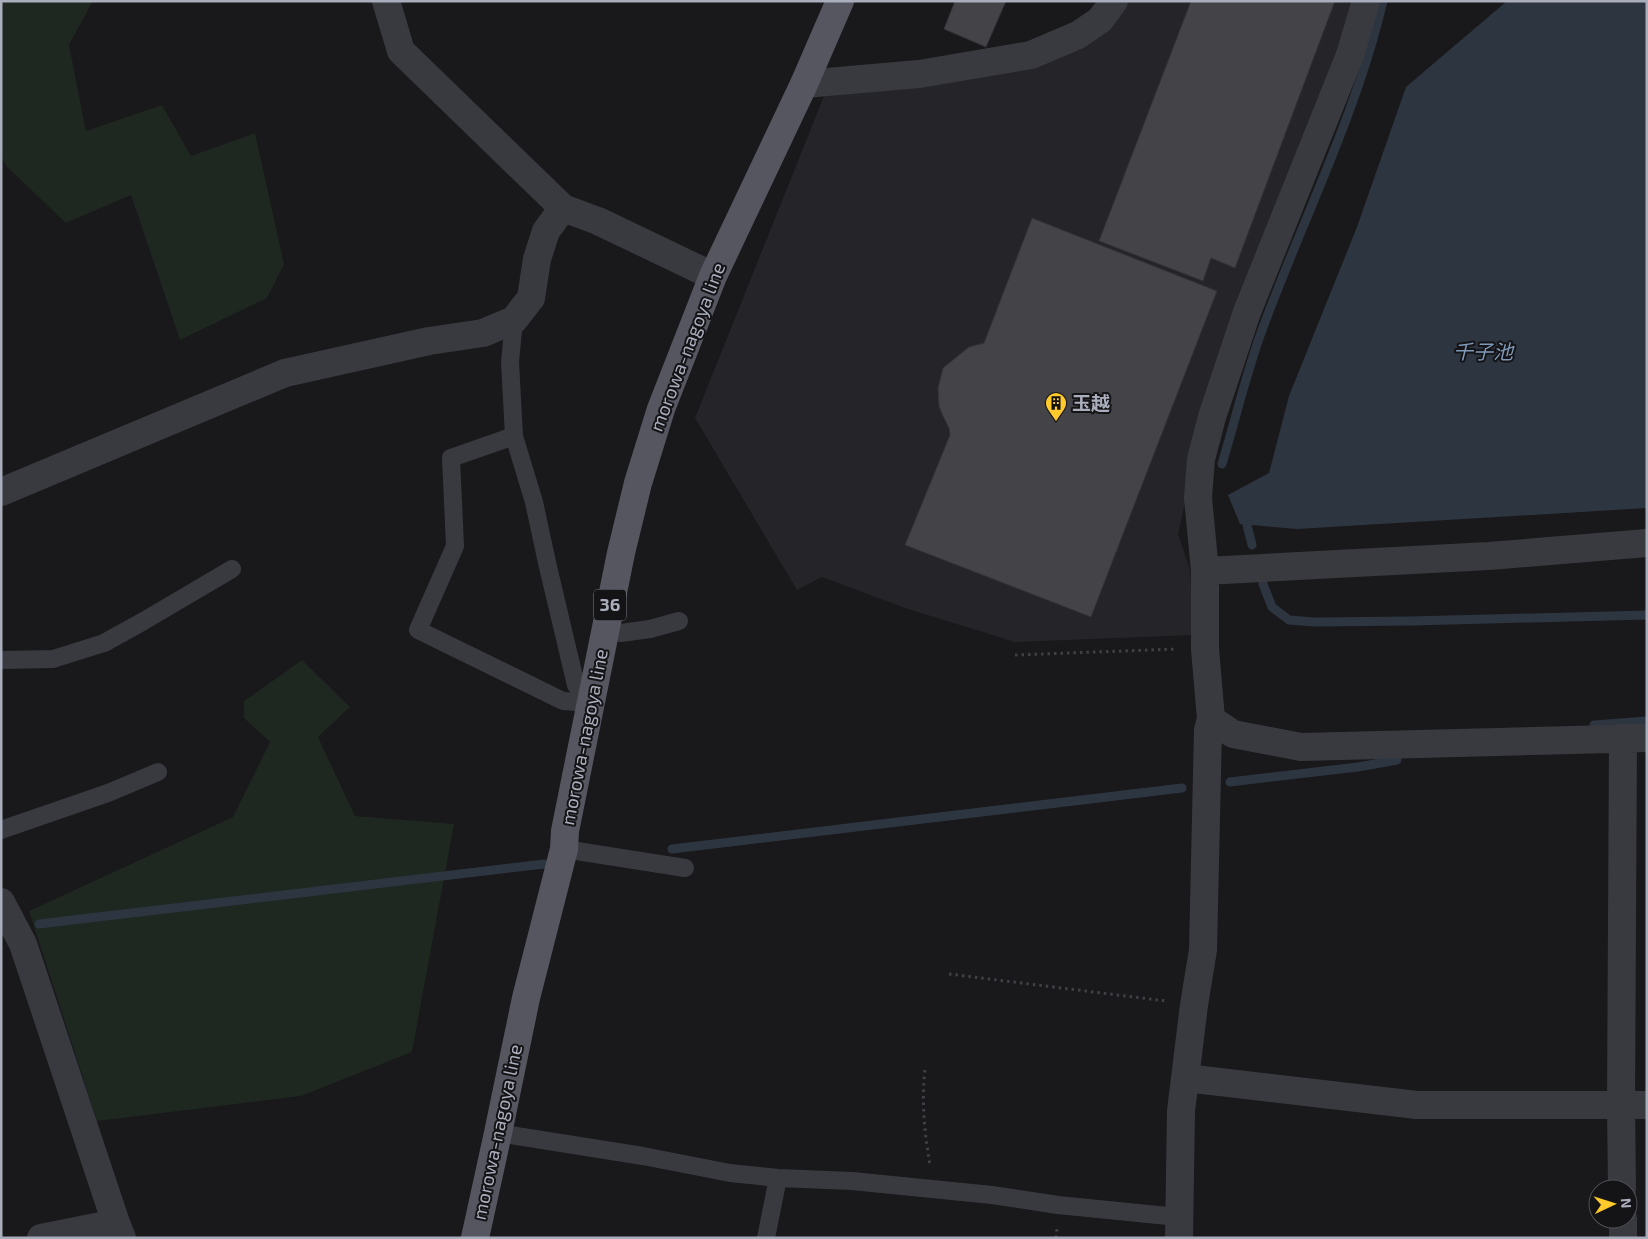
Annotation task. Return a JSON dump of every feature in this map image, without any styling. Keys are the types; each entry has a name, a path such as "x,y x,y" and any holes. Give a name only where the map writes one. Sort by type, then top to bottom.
{"main road":[{"name":"morowa-nagoya line","path":"475,1238 526,998 564,849 565,831 605,629 638,483 661,409 713,276 804,84 840,1"}],"street":[{"path":"386,1 401,52 563,208 598,221 713,276"},
{"path":"804,84 919,74 1031,55 1078,36 1100,20 1114,1"},
{"path":"1179,1227 1181,1111 1203,950 1208,730 1211,719 1205,648 1205,571 1198,498 1201,459 1212,418 1247,312 1350,55 1366,1"},
{"path":"1,492 285,373 429,341 483,333 514,320 531,298 537,259 546,231 563,208"},
{"path":"1205,571 1488,556 1647,543"},
{"path":"1211,719 1233,734 1301,747 1635,738 1634,1105 1623,1179"},
{"path":"1,902 23,944 119,1230 41,1238"},
{"path":"1186,1078 1417,1105 1634,1105"}],"lane":[{"path":"514,320 510,362 514,436 534,502 576,685 591,702"},
{"path":"514,436 451,458 455,546 418,630 563,700 591,702"},
{"path":"1,660 53,659 104,643 232,568"},
{"path":"605,629 621,633 650,629 679,621"},
{"path":"1,830 108,793 158,772"},
{"path":"564,849 684,868"},
{"path":"498,1133 643,1156 730,1173 778,1178 852,1181 992,1195 1179,1227"},
{"path":"766,1238 778,1178"}],"path":[{"path":"1015,655 1205,648"},
{"path":"949,974 1194,1005"},
{"path":"925,1070 923,1089 925,1136 934,1190"}],"shaded area":[{"path":"1,1 93,1 69,45 86,131 162,105 191,156 255,133 284,264 267,298 180,340 131,195 66,223 6,166 1,154"},
{"path":"1125,1 1356,1 1204,419 1178,534 1190,570 1194,635 1015,642 905,608 822,577 797,590 695,418 826,91 987,72"},
{"path":"302,660 350,707 318,737 355,816 454,824 412,1052 301,1096 97,1121 29,911 233,817 270,742 244,718 244,701"}],"water":[{"name":"千子池","path":"1507,1 1647,1 1647,508 1297,529 1240,524 1228,495 1269,473 1289,396 1357,227 1406,87"}],"building":[{"path":"955,1 1006,1 986,47 944,29"},
{"path":"1191,1 1335,1 1235,268 1211,258 1203,281 1099,241"},
{"name":"玉越","path":"1032,218 1217,291 1091,617 905,545 950,435 949,428 939,406 938,388 943,368 969,347 984,343"}],"waterway":[{"path":"1222,464 1256,349 1343,128 1372,44 1383,1"},
{"path":"1247,525 1252,545"},
{"path":"1263,584 1272,607 1289,620 1314,622 1411,621 1647,615"},
{"path":"1594,725 1647,721"},
{"path":"1230,782 1358,767 1397,760"},
{"path":"672,849 1182,788"},
{"path":"39,924 544,864"}],"place":[{"name":"玉越","path":"1056,422"}]}
